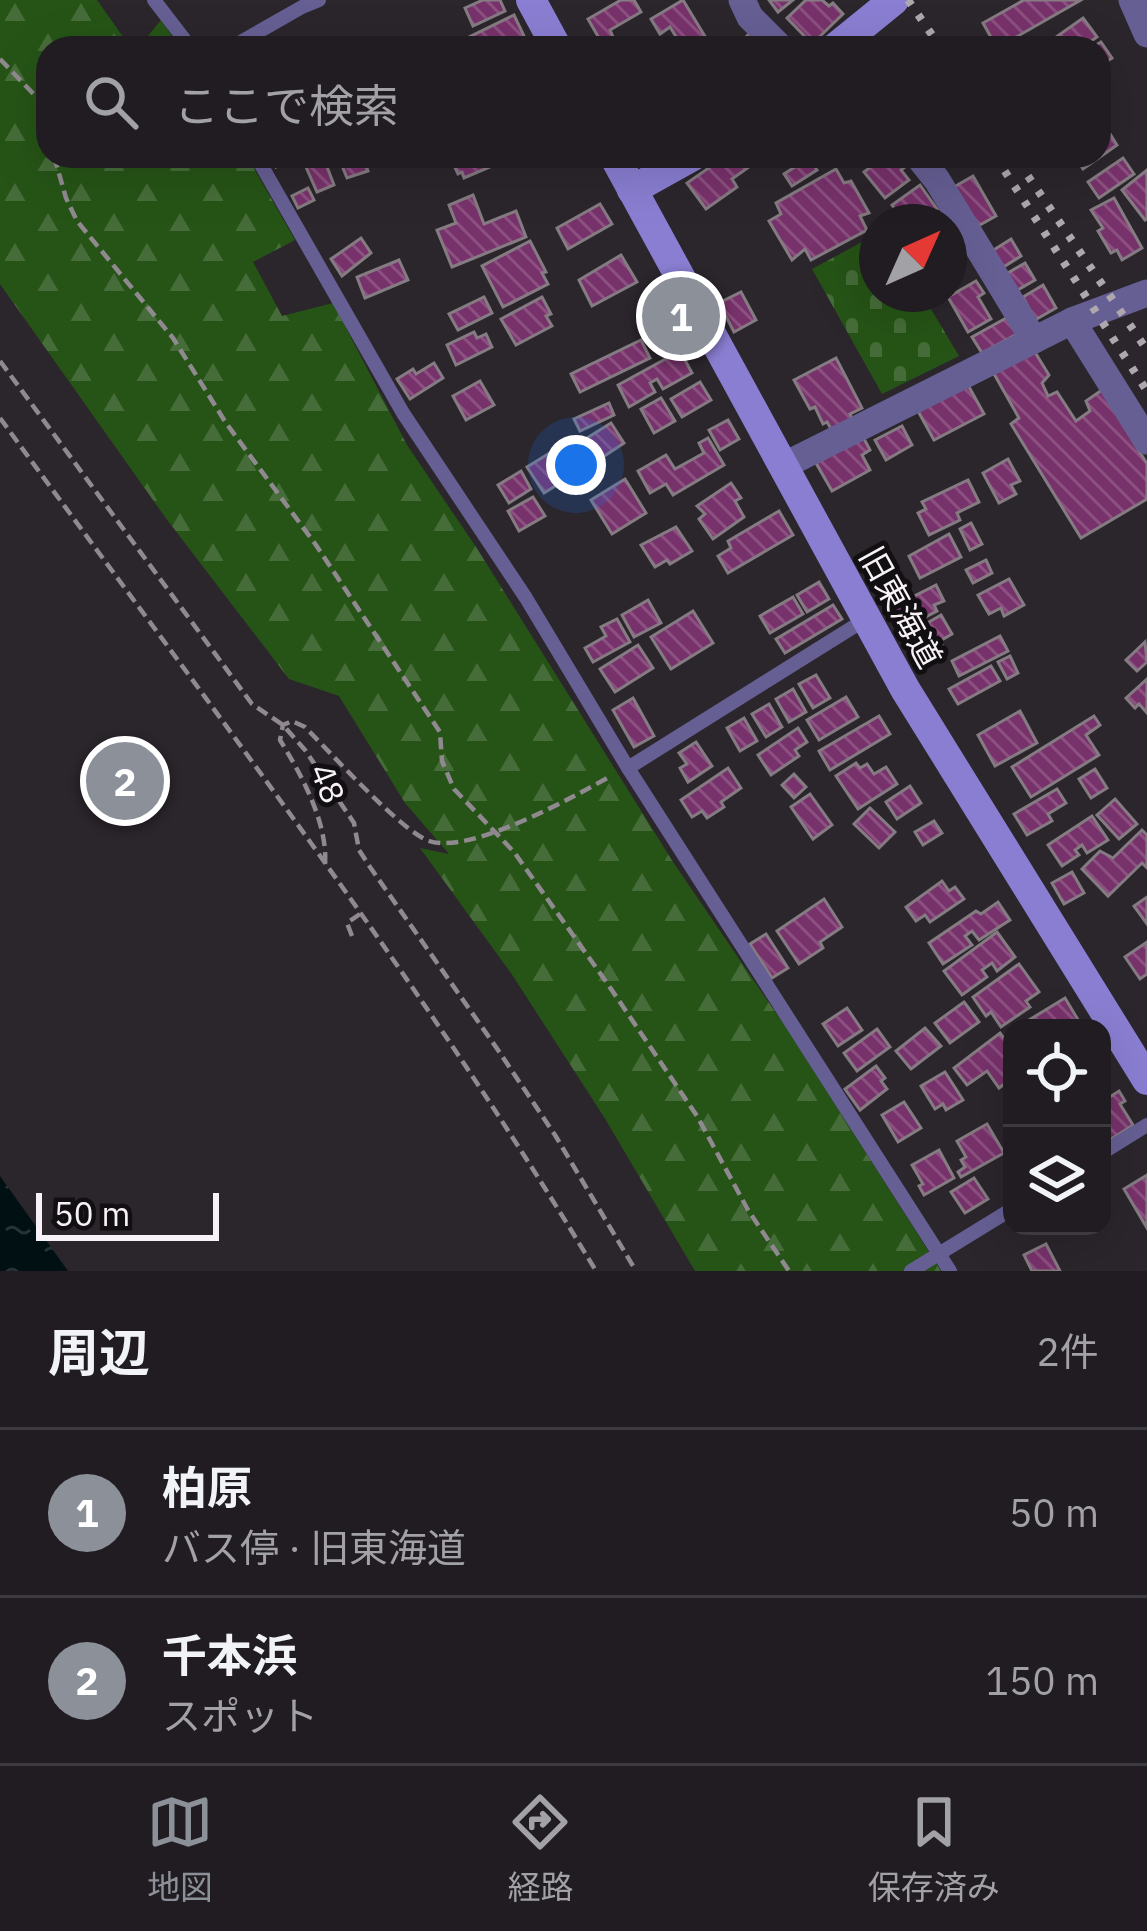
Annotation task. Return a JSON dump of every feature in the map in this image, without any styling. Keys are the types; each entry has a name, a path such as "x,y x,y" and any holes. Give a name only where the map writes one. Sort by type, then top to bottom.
{"main road":[{"path":"531,0 550,36"},
{"path":"850,36 894,0"},
{"name":"旧東海道","path":"620,168 944,757 1147,1080"},
{"path":"632,190 671,168"}],"street":[{"path":"742,0 750,17 769,36"},
{"path":"1132,0 1147,34"},
{"path":"927,168 1034,340"},
{"path":"783,466 1072,321 1147,292"},
{"path":"1072,321 1147,441"}],"lane":[{"path":"154,0 182,36"},
{"path":"252,36 320,0"},
{"path":"263,168 403,413 526,598 628,767 950,1271"},
{"path":"628,767 866,619"},
{"path":"1111,1147 1147,1125"},
{"path":"911,1271 1003,1215"}],"path":[{"path":"0,59 36,97"},
{"path":"58,168 77,221 173,338 226,423 316,545 440,732 442,761 454,790 514,852 697,1116 748,1210 789,1271"},
{"path":"0,361 252,704 283,725 305,750 354,823 359,850 521,1084 636,1271"},
{"path":"0,418 325,864"},
{"name":"48","path":"492,832 470,842 444,844 424,839 305,727 292,721 283,725 280,740 304,777 326,848 325,864 513,1136 596,1271"},
{"path":"492,832 560,804 628,767"},
{"path":"352,936 347,923 360,914"}],"green space":[{"path":"0,0 97,0 122,36 36,36 36,168 254,168 295,240 253,262 282,316 333,303 407,445 941,1271 695,1271 511,973 420,848 449,854 405,803 339,696 289,679 165,517 0,284"},
{"path":"161,20 172,36 148,36"},
{"path":"859,244 859,312 933,312 959,356 882,394 812,269"}],"water":[{"path":"0,1176 68,1271 0,1271"}],"building":[{"path":"483,0 500,0 505,11 473,26 465,8"},
{"path":"621,0 634,0 641,12 610,30 613,36 598,36 588,19"},
{"path":"683,0 705,36 676,36 670,27 660,34 651,19"},
{"path":"769,0 793,0 778,12"},
{"path":"806,0 833,3 843,14 820,36 804,36 787,18"},
{"path":"1024,0 1081,0 1018,36 990,36 983,23"},
{"path":"514,15 524,36 471,36"},
{"path":"1083,18 1096,36 1058,36"},
{"path":"1123,158 1134,174 1099,198 1088,182"},
{"path":"306,168 327,168 334,185 317,192"},
{"path":"343,168 367,168 368,171 347,178"},
{"path":"455,168 488,168 464,178 462,172 458,174"},
{"path":"709,168 748,168 732,179 737,187 706,209 687,183"},
{"path":"793,168 817,170 792,186 784,174"},
{"path":"904,168 909,180 885,198 864,172"},
{"path":"836,169 844,183 851,181 864,204 859,204 859,234 811,260 805,249 792,260 769,221 781,214 776,203"},
{"path":"1147,170 1147,219 1145,220 1122,190"},
{"path":"973,176 996,216 978,226 954,187"},
{"path":"920,185 933,204 893,204"},
{"path":"308,188 314,200 298,208 292,196"},
{"path":"473,195 484,224 516,211 526,237 452,267 437,230 456,223 449,205"},
{"path":"1114,198 1142,248 1122,260 1117,250 1111,253 1091,210"},
{"path":"600,204 612,224 568,249 557,228"},
{"path":"361,238 371,253 342,276 331,259"},
{"path":"1011,239 1021,256 1002,268 992,251"},
{"path":"530,241 548,284 503,307 482,266"},
{"path":"621,255 637,282 592,306 579,280"},
{"path":"399,260 408,280 365,298 357,277"},
{"path":"1025,263 1035,280 1016,291 1006,274"},
{"path":"976,281 984,293 978,297 991,319 968,332 957,312 967,312 967,286"},
{"path":"1043,285 1056,308 1035,320 1023,297"},
{"path":"741,292 756,320 734,332 719,303"},
{"path":"484,297 492,313 458,330 449,314"},
{"path":"542,297 552,326 516,345 501,319"},
{"path":"1008,317 1017,334 982,353 972,337"},
{"path":"474,332 477,338 486,334 492,347 456,365 447,345"},
{"path":"641,340 650,358 580,392 571,374"},
{"path":"1033,349 1049,375 1042,383 1048,396 1057,392 1076,421 1090,411 1086,401 1102,390 1147,464 1147,499 1081,538 1011,424 1019,418 993,372"},
{"path":"680,351 692,373 663,389 657,379 650,383 655,392 629,407 618,385"},
{"path":"836,358 862,408 850,414 853,421 833,432 815,407 810,409 794,380"},
{"path":"434,363 443,378 410,399 397,379"},
{"path":"480,381 494,405 466,420 453,396"},
{"path":"700,382 711,400 682,417 671,399"},
{"path":"968,385 984,414 934,440 918,411"},
{"path":"661,398 675,421 654,433 641,409"},
{"path":"609,403 614,415 580,431 574,419"},
{"path":"728,420 739,439 720,450 709,430"},
{"path":"611,423 624,443 600,459 587,438"},
{"path":"902,426 912,445 886,460 875,440"},
{"path":"863,437 870,450 862,455 870,470 832,491 816,463"},
{"path":"578,438 593,464 570,477 554,452"},
{"path":"708,438 724,465 673,495 666,484 650,493 638,471 666,455 675,469 704,453 699,443"},
{"path":"548,454 565,480 544,493 527,467"},
{"path":"1008,459 1020,481 1011,485 1016,494 999,503 983,473"},
{"path":"521,471 531,489 509,503 498,485"},
{"path":"625,479 646,513 612,534 591,500"},
{"path":"968,480 979,502 957,513 960,520 929,535 918,513 926,509 922,502"},
{"path":"731,483 741,498 735,501 744,517 713,539 699,519 705,514 697,506"},
{"path":"533,497 545,516 519,531 508,511"},
{"path":"779,511 793,535 728,573 718,556 731,548 728,541"},
{"path":"971,523 982,544 970,550 960,529"},
{"path":"676,527 692,551 655,567 641,545"},
{"path":"949,534 961,557 920,578 909,556"},
{"path":"986,560 992,573 973,583 966,570"},
{"path":"1009,579 1024,605 1004,616 1001,608 989,614 978,595"},
{"path":"819,582 829,599 807,612 797,595"},
{"path":"936,585 944,601 934,605 937,611 904,628 893,607"},
{"path":"793,597 803,614 770,633 760,616"},
{"path":"648,600 661,623 634,637 622,615"},
{"path":"833,605 842,619 785,653 776,639"},
{"path":"693,611 713,643 671,669 651,637"},
{"path":"941,615 952,634 940,641 943,647 919,660 905,636"},
{"path":"617,619 630,642 593,662 585,648 606,636 601,627"},
{"path":"1000,636 1008,651 959,676 952,661"},
{"path":"1145,642 1147,662 1137,671 1126,660"},
{"path":"638,645 653,668 615,692 600,669"},
{"path":"1010,656 1018,673 1007,679 998,662"},
{"path":"991,666 1000,681 958,704 949,689"},
{"path":"816,675 830,698 813,708 799,684"},
{"path":"1147,679 1147,713 1126,698"},
{"path":"793,689 806,712 789,722 776,699"},
{"path":"846,697 858,717 819,740 807,720"},
{"path":"633,698 654,736 634,747 613,710"},
{"path":"769,704 782,727 766,737 752,714"},
{"path":"1020,711 1037,743 995,766 978,735"},
{"path":"879,716 890,734 830,770 819,751"},
{"path":"1094,716 1100,725 1086,735 1099,755 1031,797 1012,767"},
{"path":"744,718 757,741 740,751 727,728"},
{"path":"798,728 807,742 795,750 799,756 771,775 758,755"},
{"path":"696,742 712,766 688,782 680,768 687,764 679,753"},
{"path":"856,763 860,768 867,764 874,774 886,767 897,784 858,809 836,776"},
{"path":"728,768 741,788 707,818 702,811 692,817 681,800"},
{"path":"1095,769 1107,788 1091,798 1079,779"},
{"path":"794,774 806,787 794,798 782,785"},
{"path":"910,786 921,803 897,819 886,802"},
{"path":"1057,789 1066,803 1048,814 1052,821 1027,835 1014,814"},
{"path":"810,794 832,825 813,839 791,807"},
{"path":"1115,799 1137,824 1119,839 1097,815"},
{"path":"870,808 895,832 879,848 854,824"},
{"path":"1092,816 1108,840 1087,853 1082,845 1075,850 1079,855 1062,866 1048,845"},
{"path":"934,821 942,833 923,845 915,832"},
{"path":"1142,830 1147,835 1147,868 1142,863 1108,896 1082,869 1100,851 1113,858"},
{"path":"1072,872 1084,893 1064,904 1052,883"},
{"path":"942,881 964,899 930,922 925,915 916,921 906,907"},
{"path":"1147,897 1147,924 1134,906"},
{"path":"824,899 842,927 799,964 777,931"},
{"path":"998,902 1010,920 979,940 972,931 965,936 972,945 943,964 929,943"},
{"path":"997,932 1015,957 997,971 992,963 982,970 987,977 962,995 944,971"},
{"path":"766,934 788,968 772,978 750,944"},
{"path":"1147,942 1147,974 1140,979 1125,957"},
{"path":"1019,964 1039,992 1026,1001 1030,1007 1013,1019 1003,1019 1001,1027 973,997"},
{"path":"1065,998 1078,1019 1031,1019"},
{"path":"964,1002 979,1022 950,1043 935,1023"},
{"path":"847,1008 862,1030 838,1046 823,1024"},
{"path":"925,1028 941,1046 911,1069 896,1051"},
{"path":"877,1029 890,1047 857,1071 844,1053"},
{"path":"1000,1033 1003,1037 1003,1085 999,1088 987,1071 967,1085 954,1068"},
{"path":"876,1066 887,1089 860,1110 845,1089"},
{"path":"945,1072 963,1100 946,1110 943,1104 935,1109 921,1086"},
{"path":"1119,1091 1125,1101 1120,1104 1133,1125 1111,1139 1111,1127 1111,1096"},
{"path":"904,1102 921,1128 898,1142 882,1115"},
{"path":"987,1124 1003,1154 961,1177 958,1172 965,1167 961,1160 966,1157 957,1141"},
{"path":"939,1150 954,1178 924,1195 912,1165"},
{"path":"1147,1175 1147,1228 1124,1189"},
{"path":"974,1178 988,1199 965,1213 951,1192"},
{"path":"1046,1244 1060,1271 1032,1271 1024,1255"}],"railway":[{"path":"908,0 933,36"},
{"path":"1003,168 1147,391"},
{"path":"1028,176 1147,350"}],"place":[{"name":"柏原","path":"681,316"},
{"name":"千本浜","path":"125,781"}]}
